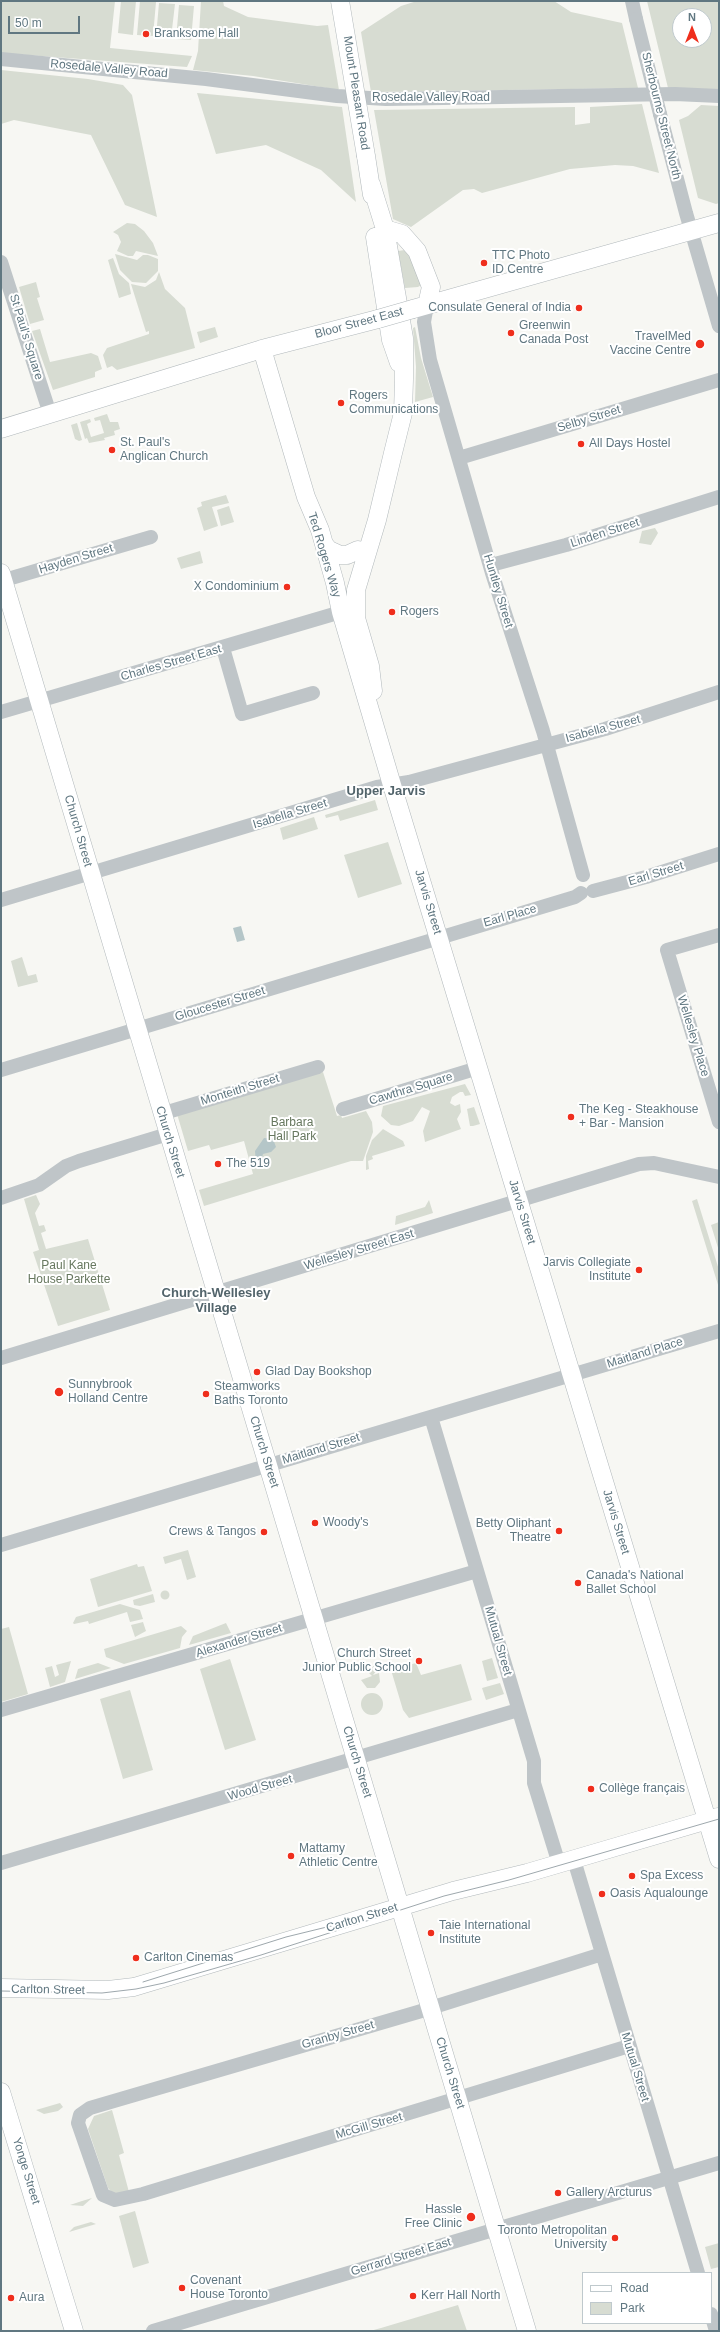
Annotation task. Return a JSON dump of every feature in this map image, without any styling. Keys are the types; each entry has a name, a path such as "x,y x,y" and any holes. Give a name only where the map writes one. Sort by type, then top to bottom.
{"main road":[{"name":"Mount Pleasant Road","path":"340,1 371,184 379,268 391,340 404,379"},
{"name":"Mount Pleasant Road","path":"371,184 385,229 404,338 402,413 387,480 356,590 355,600 356,618 370,666 378,735"},
{"name":"Bloor Street East","path":"1,429 262,349 378,319 719,223"},
{"path":"385,229 402,234 417,251 431,287 420,307"},
{"name":"Ted Rogers Way","path":"262,349 306,497 324,544 335,583 341,612"},
{"name":"Mount Pleasant Road","path":"341,612 344,589 358,550 387,480"},
{"name":"Ted Rogers Way","path":"306,497 311,534 329,596 341,612"},
{"path":"324,544 329,550 340,555 347,555 358,550"},
{"name":"Church Street","path":"2,578 161,1114 314,1618 527,2331"},
{"name":"Jarvis Street","path":"341,612 392,785 572,1375 713,1818 719,1859"},
{"name":"Carlton Street","path":"1,1988 102,1990 134,1987 400,1907 566,1862 713,1818"},
{"name":"Yonge Street","path":"1,2092 43,2226 48,2250 74,2331"},
{"name":"Yonge Street","path":"1,2132 19,2186 48,2250"}],"street":[{"name":"Sherbourne Street North","path":"632,1 674,169 719,326"},
{"name":"Rosedale Valley Road","path":"1,59 206,79 337,96 386,99 675,94 719,96"},
{"name":"St Paul's Square","path":"1,262 50,414"},
{"name":"Huntley Street","path":"420,307 430,360 546,744 583,875"},
{"name":"Selby Street","path":"459,458 719,380"},
{"name":"Linden Street","path":"491,565 566,545 719,497"},
{"name":"Hayden Street","path":"2,578 151,537"},
{"name":"Charles Street East","path":"1,712 223,648 341,612"},
{"path":"223,648 242,714 313,693"},
{"name":"Isabella Street","path":"1,900 377,788 605,729 677,708 719,692"},
{"name":"Earl Street","path":"587,892 646,878 719,854"},
{"name":"Earl Place","path":"439,938 575,897 587,892"},
{"name":"Wellesley Place","path":"719,935 667,950 719,1122"},
{"name":"Gloucester Street","path":"1,1070 439,938"},
{"name":"Monteith Street","path":"161,1114 318,1067"},
{"name":"Cawthra Square","path":"343,1109 478,1068"},
{"path":"1,1198 39,1184 66,1166 79,1161 168,1134"},
{"name":"Wellesley Street East","path":"1,1358 646,1163 719,1177"},
{"name":"Maitland Place","path":"572,1375 714,1333"},
{"name":"Maitland Street","path":"1,1545 572,1375"},
{"name":"Mutual Street","path":"431,1417 535,1764 534,1783 602,1954 698,2272"},
{"name":"Alexander Street","path":"1,1710 477,1571"},
{"name":"Wood Street","path":"1,1863 518,1710"},
{"name":"Granby Street","path":"107,2198 103,2195 78,2119 90,2108 418,2012 430,2006 602,1954"},
{"name":"McGill Street","path":"107,2198 115,2200 143,2194 629,2046"},
{"name":"Gerrard Street East","path":"153,2331 719,2163"},
{"path":"712,2317 716,2331"}],"green space":[{"path":"1,1 115,1 110,48 192,56 187,67 1,53"},
{"path":"121,1 136,1 133,35 118,33"},
{"path":"140,1 156,2 153,36 137,35"},
{"path":"201,1 223,1 224,6 248,17 317,26 328,25 339,90 253,76 193,70 198,51"},
{"path":"417,1 554,1 571,12 622,23 638,88 371,92 361,32 401,6"},
{"path":"647,1 719,1 719,90 668,88"},
{"path":"159,3 175,4 171,38 156,37"},
{"path":"179,5 194,6 191,40 176,39"},
{"path":"1,70 88,79 123,85 132,95 157,217 125,205 91,135 14,120 1,124"},
{"path":"197,93 342,107 356,202 321,170 266,145 216,154"},
{"path":"642,104 659,173 633,166 615,165 570,169 482,193 474,189 463,190 411,227 393,219 374,110 575,107 575,125 590,123 590,107"},
{"path":"701,105 719,106 719,203 716,204 698,198 679,120 688,116"},
{"path":"127,223 135,224 144,231 153,243 158,256 136,251 133,256 128,256 117,251 121,242 118,235 113,232"},
{"path":"405,250 411,258 421,285 418,287 405,288 398,251"},
{"path":"115,254 137,260 143,255 148,255 158,259 158,271 146,283 132,282 120,270"},
{"path":"113,258 119,274 129,283 131,294 119,298 108,260"},
{"path":"159,272 165,289 185,308 195,348 117,370 112,366 107,368 103,355 107,348 149,334 149,331 146,332 131,284 145,287 156,280"},
{"path":"36,282 40,297 37,298 44,320 30,324 19,287"},
{"path":"215,327 218,337 200,343 197,332"},
{"path":"415,327 421,358 433,397 415,402 416,367 413,328"},
{"path":"40,329 50,362 91,353 98,356 102,369 95,372 95,377 53,390 32,331"},
{"path":"107,414 110,422 118,422 120,429 114,431 115,435 104,438 105,440 89,443 87,438 85,439 80,422 90,419 91,422 87,424 91,437 104,433 100,420 95,421 94,418"},
{"path":"77,423 82,440 79,441 75,439 71,425"},
{"path":"226,495 229,503 212,507 218,526 204,531 197,508 202,506 201,502"},
{"path":"229,506 234,522 221,526 217,510"},
{"path":"655,528 658,533 651,545 639,543 642,531"},
{"path":"200,551 203,563 181,569 177,558"},
{"path":"375,800 378,810 340,821 338,815 326,818 325,815"},
{"path":"314,817 318,829 283,840 280,828"},
{"path":"388,842 402,884 358,898 344,855"},
{"path":"22,957 28,976 36,974 38,982 18,987 11,961"},
{"name":"Barbara Hall Park","path":"323,1072 337,1116 341,1115 342,1118 366,1111 372,1122 373,1132 363,1161 351,1161 204,1206 199,1190 253,1174 244,1141 211,1150 209,1145 188,1151 177,1114"},
{"path":"465,1084 471,1095 465,1096 463,1092 460,1092 452,1097 450,1103 455,1106 460,1104 461,1112 457,1119 461,1129 425,1142 423,1131 430,1111 422,1107 413,1121 399,1126 391,1125 381,1116 383,1106"},
{"path":"474,1107 480,1124 470,1126 467,1109"},
{"path":"383,1129 403,1141 405,1146 372,1156 373,1159 368,1161 369,1169 366,1170 366,1156 372,1140"},
{"name":"Paul Kane House Parkette","path":"36,1195 40,1204 35,1213 39,1226 44,1225 46,1231 41,1233 46,1249 88,1239 110,1310 58,1326 33,1252 39,1250 24,1199"},
{"path":"697,1199 719,1270 719,1288 692,1201"},
{"path":"429,1200 433,1213 395,1225 396,1216 425,1207"},
{"path":"719,1222 719,1251 711,1225"},
{"path":"188,1550 196,1577 187,1580 181,1559 165,1564 163,1557"},
{"path":"137,1564 138,1567 144,1566 152,1591 98,1607 90,1579"},
{"path":"165,1590 170,1595 165,1600 160,1595"},
{"path":"153,1594 155,1602 140,1606 134,1605 133,1600"},
{"path":"120,1604 140,1610 143,1619 130,1622 127,1612 89,1624 88,1621 73,1623 76,1617"},
{"path":"143,1622 146,1631 135,1637 131,1625"},
{"path":"226,1623 231,1633 189,1645 193,1636"},
{"path":"181,1626 187,1631 182,1637 180,1648 124,1664 106,1657 104,1649"},
{"path":"9,1627 28,1694 1,1702 1,1629"},
{"path":"492,1658 498,1678 487,1681 482,1661"},
{"path":"230,1659 256,1740 225,1750 200,1669"},
{"path":"71,1661 65,1682 50,1687 45,1668 52,1666 55,1677 59,1675 56,1665"},
{"path":"98,1663 111,1668 75,1679 78,1669"},
{"path":"416,1663 421,1675 461,1664 472,1700 409,1718 403,1710 391,1670"},
{"path":"377,1665 378,1669 373,1675 379,1673 380,1682 375,1688 367,1688 361,1680 372,1676 368,1672 373,1666"},
{"path":"500,1683 504,1694 486,1700 482,1688"},
{"path":"130,1690 153,1770 123,1779 100,1699"},
{"path":"372,1693 380,1696 383,1704 380,1712 372,1715 364,1712 361,1704 364,1696"},
{"path":"60,2103 63,2107 58,2111 44,2114 36,2110"},
{"path":"112,2110 124,2153 119,2155 129,2192 113,2194 108,2188 88,2129 94,2116"},
{"path":"92,2198 83,2206 70,2205 82,2201"},
{"path":"135,2211 149,2263 133,2268 119,2216"},
{"path":"91,2222 96,2224 69,2232 74,2227"},
{"path":"719,2243 719,2267 711,2269 705,2247"},
{"path":"458,2305 467,2331 370,2331 381,2328"}],"shaded area":[{"path":"241,926 245,940 237,942 233,928"},
{"path":"264,1138 273,1139 276,1147 271,1152 263,1154 261,1161 256,1163 255,1151"}],"tram line":[{"path":"1,1991 102,1993 136,1989 164,1983 261,1955 444,1896 509,1880 719,1819"},
{"path":"143,1982 286,1937 335,1925"}],"place":[{"name":"Branksome Hall","path":"146,34"},
{"name":"TTC Photo ID Centre","path":"484,263"},
{"name":"Consulate General of India","path":"579,308"},
{"name":"Greenwin Canada Post","path":"511,333"},
{"name":"TravelMed Vaccine Centre","path":"700,344"},
{"name":"Rogers Communications","path":"341,403"},
{"name":"All Days Hostel","path":"581,444"},
{"name":"St. Paul's Anglican Church","path":"112,450"},
{"name":"X Condominium","path":"287,587"},
{"name":"Rogers","path":"392,612"},
{"name":"The Keg - Steakhouse + Bar - Mansion","path":"571,1117"},
{"name":"The 519","path":"218,1164"},
{"name":"Jarvis Collegiate Institute","path":"639,1270"},
{"name":"Glad Day Bookshop","path":"257,1372"},
{"name":"Sunnybrook Holland Centre","path":"59,1392"},
{"name":"Steamworks Baths Toronto","path":"206,1394"},
{"name":"Woody's","path":"315,1523"},
{"name":"Betty Oliphant Theatre","path":"559,1531"},
{"name":"Crews & Tangos","path":"264,1532"},
{"name":"Canada's National Ballet School","path":"578,1583"},
{"name":"Church Street Junior Public School","path":"419,1661"},
{"name":"Collège français","path":"591,1789"},
{"name":"Mattamy Athletic Centre","path":"291,1856"},
{"name":"Spa Excess","path":"632,1876"},
{"name":"Oasis Aqualounge","path":"602,1894"},
{"name":"Taie International Institute","path":"431,1933"},
{"name":"Carlton Cinemas","path":"136,1958"},
{"name":"Gallery Arcturus","path":"558,2193"},
{"name":"Hassle Free Clinic","path":"471,2217"},
{"name":"Toronto Metropolitan University","path":"615,2238"},
{"name":"Covenant House Toronto","path":"182,2288"},
{"name":"Kerr Hall North","path":"413,2296"},
{"name":"Aura","path":"11,2298"}],"district":[{"name":"Upper Jarvis","path":"386,791"},
{"name":"Church-Wellesley Village","path":"216,1300"}]}
